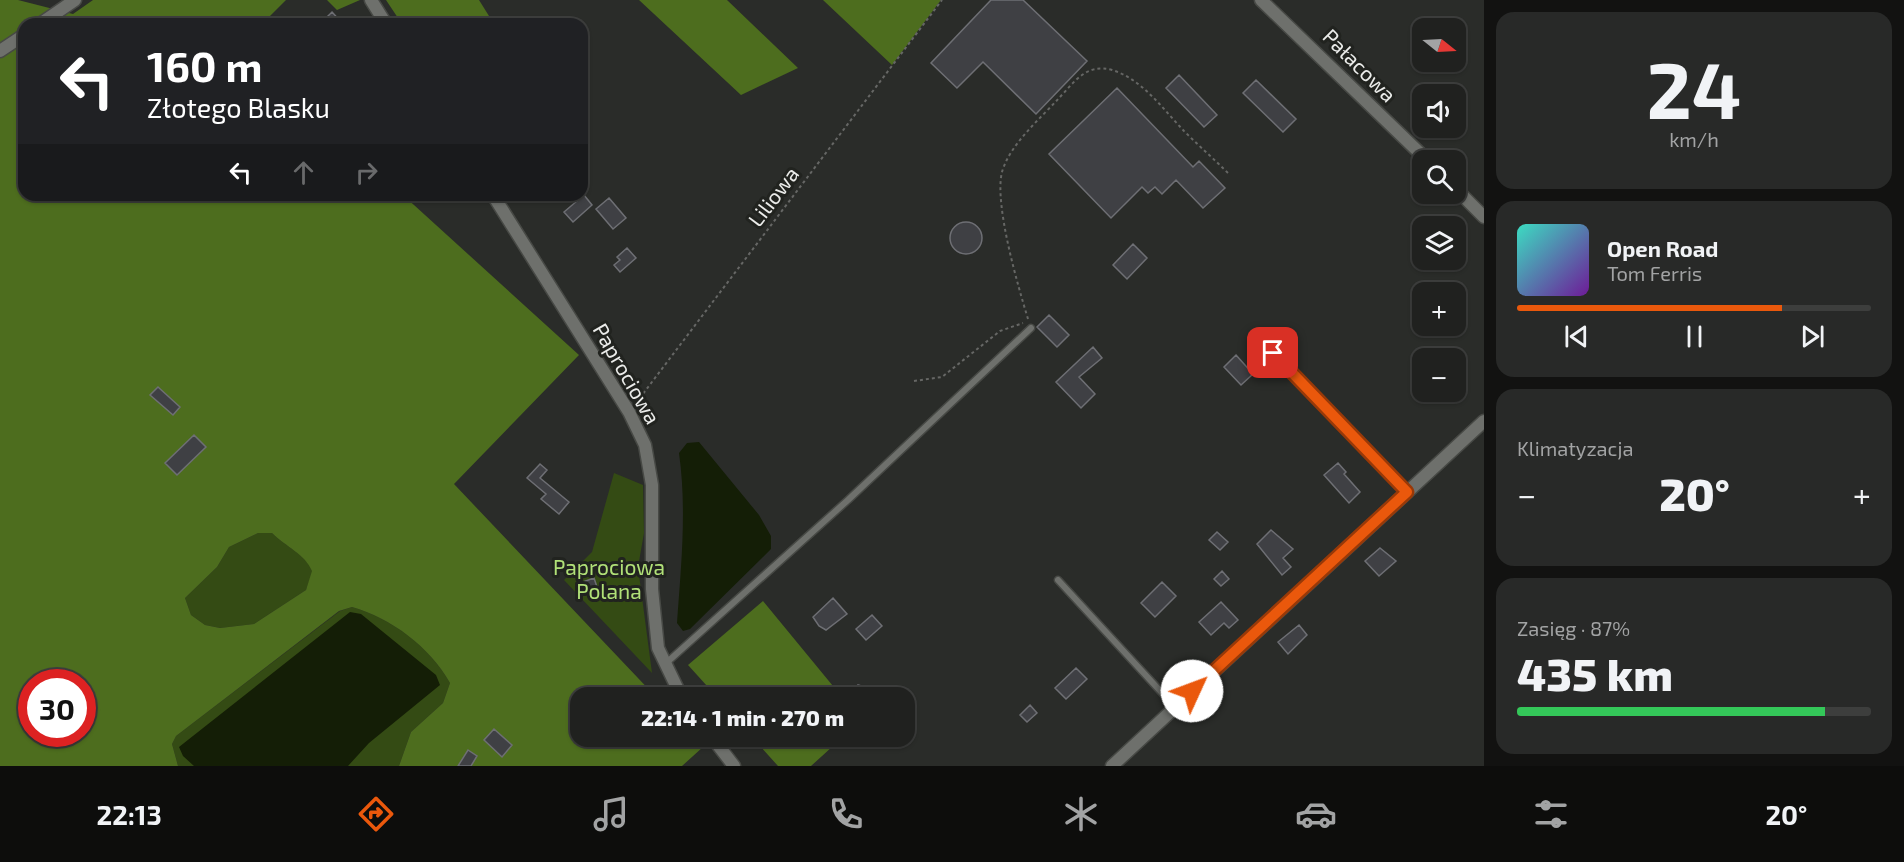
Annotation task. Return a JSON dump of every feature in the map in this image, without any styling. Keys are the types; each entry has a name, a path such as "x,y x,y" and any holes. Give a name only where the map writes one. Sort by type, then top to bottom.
{"street":[{"path":"49,18 75,0"},
{"path":"371,0 382,18"},
{"name":"Pałacowa","path":"1261,0 1417,150"},
{"path":"0,51 18,39"},
{"path":"1466,199 1484,217"},
{"name":"Paprociowa","path":"498,201 629,412 645,445 652,485 654,624 664,665 676,687"},
{"path":"1112,766 1484,421"},
{"path":"719,747 734,766"}],"lane":[{"path":"664,665 848,500 1030,328"},
{"path":"1273,353 1407,492"},
{"path":"1058,580 1175,707"}],"path":[{"name":"Liliowa","path":"629,412 942,0"},
{"path":"914,381 942,377 1000,332 1028,321 1004,224 1000,193 1002,172 1013,151 1081,74 1096,67 1113,70 1129,79 1149,94 1230,175"}],"green space":[{"path":"0,0 18,0 73,14 93,0 286,0 268,18 18,18 18,201 410,201 579,355 454,484 647,687 570,687 570,747 703,747 682,766 399,766 411,732 443,703 450,683 432,657 408,636 381,618 352,607 339,611 176,736 172,744 178,766 0,766","holes":["258,533 272,533 300,555 309,565 312,571 306,590 254,624 220,628 205,625 191,615 185,598 217,567 229,547"]},
{"path":"327,0 360,0 337,10"},
{"path":"386,0 479,0 490,18 398,18"},
{"path":"639,0 727,0 798,68 741,95"},
{"path":"823,0 941,0 892,65"},
{"name":"Paprociowa Polana","path":"614,473 643,485 644,533 638,567 652,673 564,580 592,552"},
{"path":"258,533 272,533 310,565 313,571 306,590 254,624 220,628 205,625 191,615 185,598 217,567 229,547"},
{"path":"763,601 834,687 708,687 688,665"},
{"path":"352,607 381,618 408,636 432,657 450,683 443,703 411,732 399,766 178,766 172,744 176,736 340,611"},
{"path":"761,747 832,747 811,766 778,766"}],"shaded area":[{"path":"699,442 759,515 771,536 771,549 690,629 683,631 677,623 683,517 679,453 687,443"},
{"path":"350,612 361,614 436,675 440,685 369,743 348,766 194,766 183,756 179,747"}],"building":[{"path":"991,0 1023,0 1087,61 1036,114 983,62 957,88 931,63"},
{"path":"332,12 338,18 326,18"},
{"path":"1179,75 1217,115 1204,127 1166,88"},
{"path":"1256,80 1296,119 1283,132 1243,93"},
{"path":"1117,88 1193,167 1199,161 1225,188 1203,208 1176,180 1162,194 1155,187 1148,193 1142,187 1111,218 1049,154"},
{"path":"609,198 626,218 613,229 596,209"},
{"path":"588,200 592,205 573,222 564,212 577,201"},
{"path":"966,222 978,226 982,238 978,250 966,254 954,250 950,238 954,226"},
{"path":"1133,244 1147,258 1127,279 1113,265"},
{"path":"627,248 636,258 620,272 614,265 620,260 617,257"},
{"path":"1049,315 1069,335 1057,347 1037,327"},
{"path":"1093,347 1102,358 1079,377 1095,394 1081,408 1056,382"},
{"path":"1236,355 1253,374 1241,385 1224,367"},
{"path":"158,387 180,407 173,415 150,395"},
{"path":"194,435 206,447 177,475 165,463"},
{"path":"1338,463 1346,472 1344,474 1360,492 1349,503 1324,475"},
{"path":"540,464 547,470 540,478 569,502 559,514 541,499 546,494 527,478"},
{"path":"1271,530 1293,549 1283,558 1291,567 1282,575 1257,544"},
{"path":"1217,532 1228,542 1220,550 1209,540"},
{"path":"1380,548 1396,561 1379,576 1365,561"},
{"path":"1222,571 1229,579 1221,586 1214,579"},
{"path":"594,578 597,587 583,592 580,583"},
{"path":"1162,582 1176,596 1155,617 1141,603"},
{"path":"833,598 847,614 826,630 819,626 813,617"},
{"path":"1221,602 1238,620 1229,628 1224,623 1211,635 1199,622"},
{"path":"872,615 882,626 866,640 856,629"},
{"path":"1299,625 1307,635 1288,654 1278,642"},
{"path":"1076,668 1087,679 1066,699 1055,688"},
{"path":"1030,705 1037,713 1027,722 1020,715"},
{"path":"494,729 512,745 502,757 484,740"},
{"path":"468,750 477,756 471,766 458,766"}],"route":[{"path":"1192,691 1407,492 1273,353"}]}
